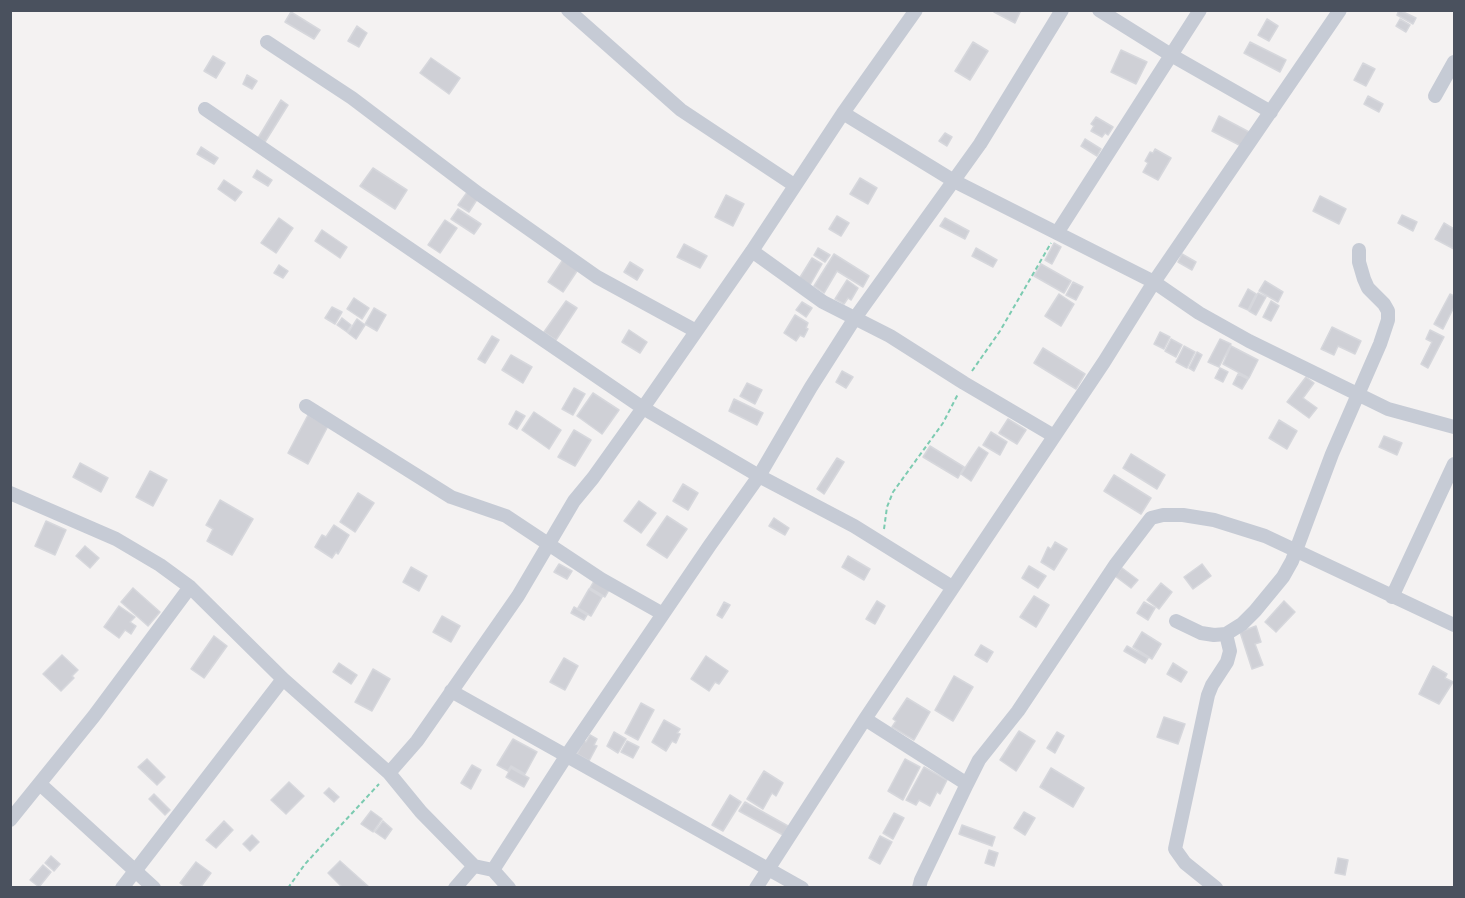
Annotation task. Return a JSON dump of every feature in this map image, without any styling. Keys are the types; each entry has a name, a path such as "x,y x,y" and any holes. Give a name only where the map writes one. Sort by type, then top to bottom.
{"street":[{"path":"568,10 681,110 794,185"},
{"path":"389,773 417,741 518,596 574,501 643,408 752,251 843,113 916,10"},
{"path":"493,870 567,755 759,476 855,318 954,181 1018,84 1062,10"},
{"path":"1099,10 1171,55 1271,112"},
{"path":"1057,233 1200,10"},
{"path":"756,888 864,719 1104,362 1154,282 1341,10"},
{"path":"267,42 352,98 479,194 597,277 696,331"},
{"path":"1435,96 1455,62"},
{"path":"204,109 643,408 759,476 854,526 952,588"},
{"path":"843,113 954,181 1154,282 1199,313 1249,341 1388,409 1455,427"},
{"path":"1176,621 1201,633 1226,634 1242,624 1269,594 1283,577 1297,551 1332,454 1380,344 1388,320 1388,311 1384,304 1368,288 1364,279 1359,262 1359,250"},
{"path":"752,251 823,302 890,336 1054,436"},
{"path":"306,406 451,497 506,516 601,579 663,614"},
{"path":"1392,597 1455,464"},
{"path":"10,493 116,539 160,565 190,587 283,679 389,773 421,812 474,866 493,870 509,888"},
{"path":"919,888 978,760 1018,711 1116,564 1152,518 1163,515 1183,515 1214,520 1265,536 1455,625"},
{"path":"10,820 190,587"},
{"path":"1216,888 1185,863 1175,849 1208,695 1227,662 1230,651 1226,634"},
{"path":"122,888 283,679"},
{"path":"451,691 801,888"},
{"path":"864,719 967,784"},
{"path":"40,784 154,888"},
{"path":"455,888 474,866"}],"path":[{"path":"288,888 305,864 389,773"}],"building":[{"path":"995,10 1021,10 1015,23 994,12"},
{"path":"1399,10 1416,18 1413,24 1397,15"},
{"path":"291,12 320,30 314,39 285,22"},
{"path":"1267,19 1278,26 1269,41 1258,35"},
{"path":"1400,19 1410,25 1406,32 1396,26"},
{"path":"357,26 367,33 359,47 348,41"},
{"path":"973,42 988,51 970,80 955,71"},
{"path":"1250,42 1286,60 1280,72 1244,53"},
{"path":"1121,50 1147,62 1136,84 1111,72"},
{"path":"213,56 225,63 216,78 204,71"},
{"path":"431,58 460,78 449,94 420,73"},
{"path":"1363,63 1375,69 1366,86 1354,80"},
{"path":"247,75 257,81 252,89 243,84"},
{"path":"1368,96 1383,104 1379,112 1364,104"},
{"path":"281,100 288,105 265,142 258,138"},
{"path":"1219,116 1251,133 1243,147 1212,131"},
{"path":"1096,117 1113,127 1108,135 1105,133 1102,137 1091,131 1094,126 1091,124"},
{"path":"945,133 952,137 947,146 939,141"},
{"path":"1085,139 1101,149 1097,156 1081,146"},
{"path":"201,147 218,158 214,164 197,154"},
{"path":"1155,149 1171,158 1158,180 1143,172 1148,163 1145,161 1150,152 1153,153"},
{"path":"373,168 407,190 395,209 360,186"},
{"path":"257,170 272,180 268,186 253,177"},
{"path":"860,178 877,188 868,204 850,194"},
{"path":"224,180 242,192 235,201 218,189"},
{"path":"468,191 478,198 469,212 458,205"},
{"path":"726,195 744,204 733,226 715,217"},
{"path":"1320,196 1346,209 1339,224 1313,211"},
{"path":"458,209 481,224 474,234 451,219"},
{"path":"1402,215 1417,222 1413,231 1398,223"},
{"path":"837,216 849,223 841,236 829,229"},
{"path":"279,218 293,228 276,253 261,243"},
{"path":"945,218 969,231 965,239 940,226"},
{"path":"445,220 457,228 440,253 428,245"},
{"path":"1444,223 1454,229 1454,249 1435,239"},
{"path":"322,230 347,247 340,258 315,241"},
{"path":"1054,243 1061,247 1052,264 1045,260"},
{"path":"684,244 707,256 700,268 677,257"},
{"path":"818,248 830,255 825,262 814,255"},
{"path":"976,248 997,260 993,267 972,256"},
{"path":"834,254 869,276 863,287 837,271 824,293 814,286"},
{"path":"1182,254 1196,262 1192,270 1178,262"},
{"path":"564,258 579,268 563,292 548,282"},
{"path":"812,258 822,264 810,285 799,279"},
{"path":"630,262 643,270 637,280 624,272"},
{"path":"1041,264 1071,281 1064,293 1034,276"},
{"path":"279,265 288,271 283,278 274,273"},
{"path":"847,280 858,288 851,300 848,298 844,304 835,299"},
{"path":"1265,281 1283,292 1278,302 1259,291"},
{"path":"1073,282 1083,287 1076,300 1066,295"},
{"path":"1248,289 1256,294 1248,310 1239,306"},
{"path":"1258,293 1266,297 1256,315 1249,311"},
{"path":"1059,294 1074,304 1061,326 1045,316"},
{"path":"1450,294 1454,296 1454,307 1443,329 1434,324"},
{"path":"354,298 369,308 362,319 347,309"},
{"path":"566,301 577,308 556,340 544,332"},
{"path":"1271,301 1279,306 1271,321 1263,317"},
{"path":"802,302 812,308 806,317 796,310"},
{"path":"332,307 342,312 335,324 325,318"},
{"path":"374,308 386,315 377,331 365,324"},
{"path":"795,315 808,323 804,337 800,335 796,341 784,333"},
{"path":"342,318 351,325 347,332 337,325"},
{"path":"357,319 365,325 356,339 348,333"},
{"path":"1332,327 1361,341 1355,354 1338,346 1334,355 1321,349"},
{"path":"629,330 647,342 640,353 622,342"},
{"path":"1430,330 1444,337 1428,368 1421,364 1432,342 1426,339"},
{"path":"1160,332 1170,337 1164,349 1154,344"},
{"path":"492,336 499,340 485,363 478,359"},
{"path":"1171,339 1182,345 1176,357 1165,351"},
{"path":"1220,339 1231,344 1219,367 1208,362"},
{"path":"1184,346 1195,352 1187,368 1176,362"},
{"path":"1231,346 1258,360 1249,378 1223,364"},
{"path":"1043,348 1085,374 1076,389 1034,363"},
{"path":"1197,352 1202,355 1194,371 1189,368"},
{"path":"511,355 532,367 523,383 502,370"},
{"path":"1220,368 1228,372 1223,382 1215,378"},
{"path":"842,371 853,377 846,388 836,382"},
{"path":"1238,374 1248,379 1242,389 1233,384"},
{"path":"1306,377 1314,383 1303,398 1317,408 1309,418 1287,402"},
{"path":"747,383 762,390 755,404 740,396"},
{"path":"574,388 585,394 573,415 562,409"},
{"path":"593,393 619,410 602,434 577,416"},
{"path":"734,399 763,413 757,425 729,411"},
{"path":"516,411 525,416 517,429 509,424"},
{"path":"534,412 561,430 549,449 522,430"},
{"path":"308,415 328,426 308,464 288,453"},
{"path":"1008,419 1026,430 1017,444 999,433"},
{"path":"1279,420 1297,431 1287,449 1269,438"},
{"path":"574,430 591,440 575,466 558,457"},
{"path":"991,432 1007,442 1000,455 983,445"},
{"path":"1384,436 1402,443 1397,455 1379,447"},
{"path":"930,446 964,467 958,478 923,457"},
{"path":"979,447 988,453 971,481 961,474"},
{"path":"1131,454 1165,475 1157,489 1123,468"},
{"path":"837,458 844,462 824,494 817,489"},
{"path":"80,463 108,478 101,492 73,477"},
{"path":"150,471 167,480 153,506 136,497"},
{"path":"1114,475 1151,498 1141,514 1104,491"},
{"path":"683,484 698,493 688,510 673,501"},
{"path":"358,493 374,503 355,532 340,522"},
{"path":"220,500 253,519 232,555 207,541 213,529 206,525"},
{"path":"639,501 656,513 641,533 624,521"},
{"path":"667,516 687,529 667,558 647,545"},
{"path":"774,518 789,528 785,535 769,526"},
{"path":"46,521 66,530 55,555 35,546"},
{"path":"334,525 349,535 338,554 336,552 332,558 315,547 322,535 326,537"},
{"path":"1055,542 1067,549 1054,570 1041,562 1048,547 1051,549"},
{"path":"85,546 99,558 90,568 76,556"},
{"path":"848,556 870,569 864,580 842,567"},
{"path":"559,564 572,571 567,579 554,572"},
{"path":"1202,564 1211,576 1193,589 1184,577"},
{"path":"1029,566 1046,576 1038,588 1022,578"},
{"path":"411,567 427,576 419,591 403,582"},
{"path":"1122,568 1138,580 1131,588 1115,576"},
{"path":"594,581 609,590 605,597 590,588"},
{"path":"1161,583 1172,592 1159,609 1147,600"},
{"path":"133,588 160,612 148,626 121,602"},
{"path":"589,589 602,597 591,616 578,608"},
{"path":"1034,596 1049,605 1036,627 1020,617"},
{"path":"877,601 885,606 875,624 866,619"},
{"path":"1284,601 1295,612 1276,632 1265,622"},
{"path":"724,602 730,605 722,618 717,615"},
{"path":"1144,602 1155,608 1148,620 1137,613"},
{"path":"119,606 135,617 130,622 136,626 131,634 125,630 119,638 104,627"},
{"path":"574,607 587,615 584,620 571,613"},
{"path":"442,616 460,626 451,642 433,632"},
{"path":"1256,626 1261,642 1255,644 1263,665 1252,669 1240,632"},
{"path":"1142,632 1161,644 1152,659 1133,647"},
{"path":"214,636 227,646 204,678 191,669"},
{"path":"981,645 993,652 987,662 975,655"},
{"path":"1127,646 1148,658 1145,663 1124,651"},
{"path":"62,655 78,670 72,676 74,678 61,691 43,674"},
{"path":"706,656 728,671 719,684 715,682 709,691 691,679"},
{"path":"564,658 578,666 565,690 550,682"},
{"path":"339,663 357,675 351,684 333,672"},
{"path":"1173,663 1187,672 1181,682 1167,674"},
{"path":"1433,666 1447,674 1445,678 1453,682 1439,704 1419,694"},
{"path":"373,669 390,679 372,711 355,702"},
{"path":"954,676 973,687 953,721 935,710"},
{"path":"907,698 930,712 914,740 892,727 896,721 893,719"},
{"path":"641,703 654,710 638,740 625,733"},
{"path":"1164,717 1185,724 1178,744 1157,737"},
{"path":"664,720 680,729 676,743 672,741 666,751 652,742"},
{"path":"1019,731 1035,741 1016,771 1000,760"},
{"path":"614,732 626,739 618,753 607,746"},
{"path":"1057,732 1064,736 1055,753 1047,748"},
{"path":"590,735 597,739 594,745 597,746 589,761 577,754"},
{"path":"513,739 537,752 525,774 511,766 508,771 497,765"},
{"path":"627,741 639,747 633,758 621,752"},
{"path":"147,759 165,777 157,785 138,767"},
{"path":"905,759 920,767 903,800 888,791"},
{"path":"472,765 481,770 471,789 461,783"},
{"path":"924,767 947,780 940,794 937,792 930,806 919,800 916,805 906,800"},
{"path":"511,768 529,778 524,787 506,777"},
{"path":"1051,768 1084,788 1073,807 1040,787"},
{"path":"764,771 783,783 776,796 772,793 763,809 747,799"},
{"path":"289,782 304,796 286,814 271,800"},
{"path":"329,788 339,797 334,802 324,793"},
{"path":"154,794 170,810 165,815 149,799"},
{"path":"730,795 741,802 723,831 712,825"},
{"path":"745,802 788,826 783,835 739,811"},
{"path":"371,811 382,819 373,832 361,824"},
{"path":"1024,812 1035,818 1025,835 1014,828"},
{"path":"894,813 904,818 893,839 883,833"},
{"path":"224,821 233,830 216,848 206,840"},
{"path":"383,821 392,829 385,839 375,832"},
{"path":"962,825 995,837 992,846 959,834"},
{"path":"252,835 259,842 250,851 243,844"},
{"path":"880,836 892,842 880,864 869,858"},
{"path":"989,850 998,853 994,866 985,863"},
{"path":"51,856 60,864 54,871 45,863"},
{"path":"1338,858 1348,860 1345,875 1335,873"},
{"path":"340,861 369,888 343,888 328,873"},
{"path":"196,862 211,873 200,888 187,888 180,883"},
{"path":"43,865 51,872 39,887 30,880"}]}
